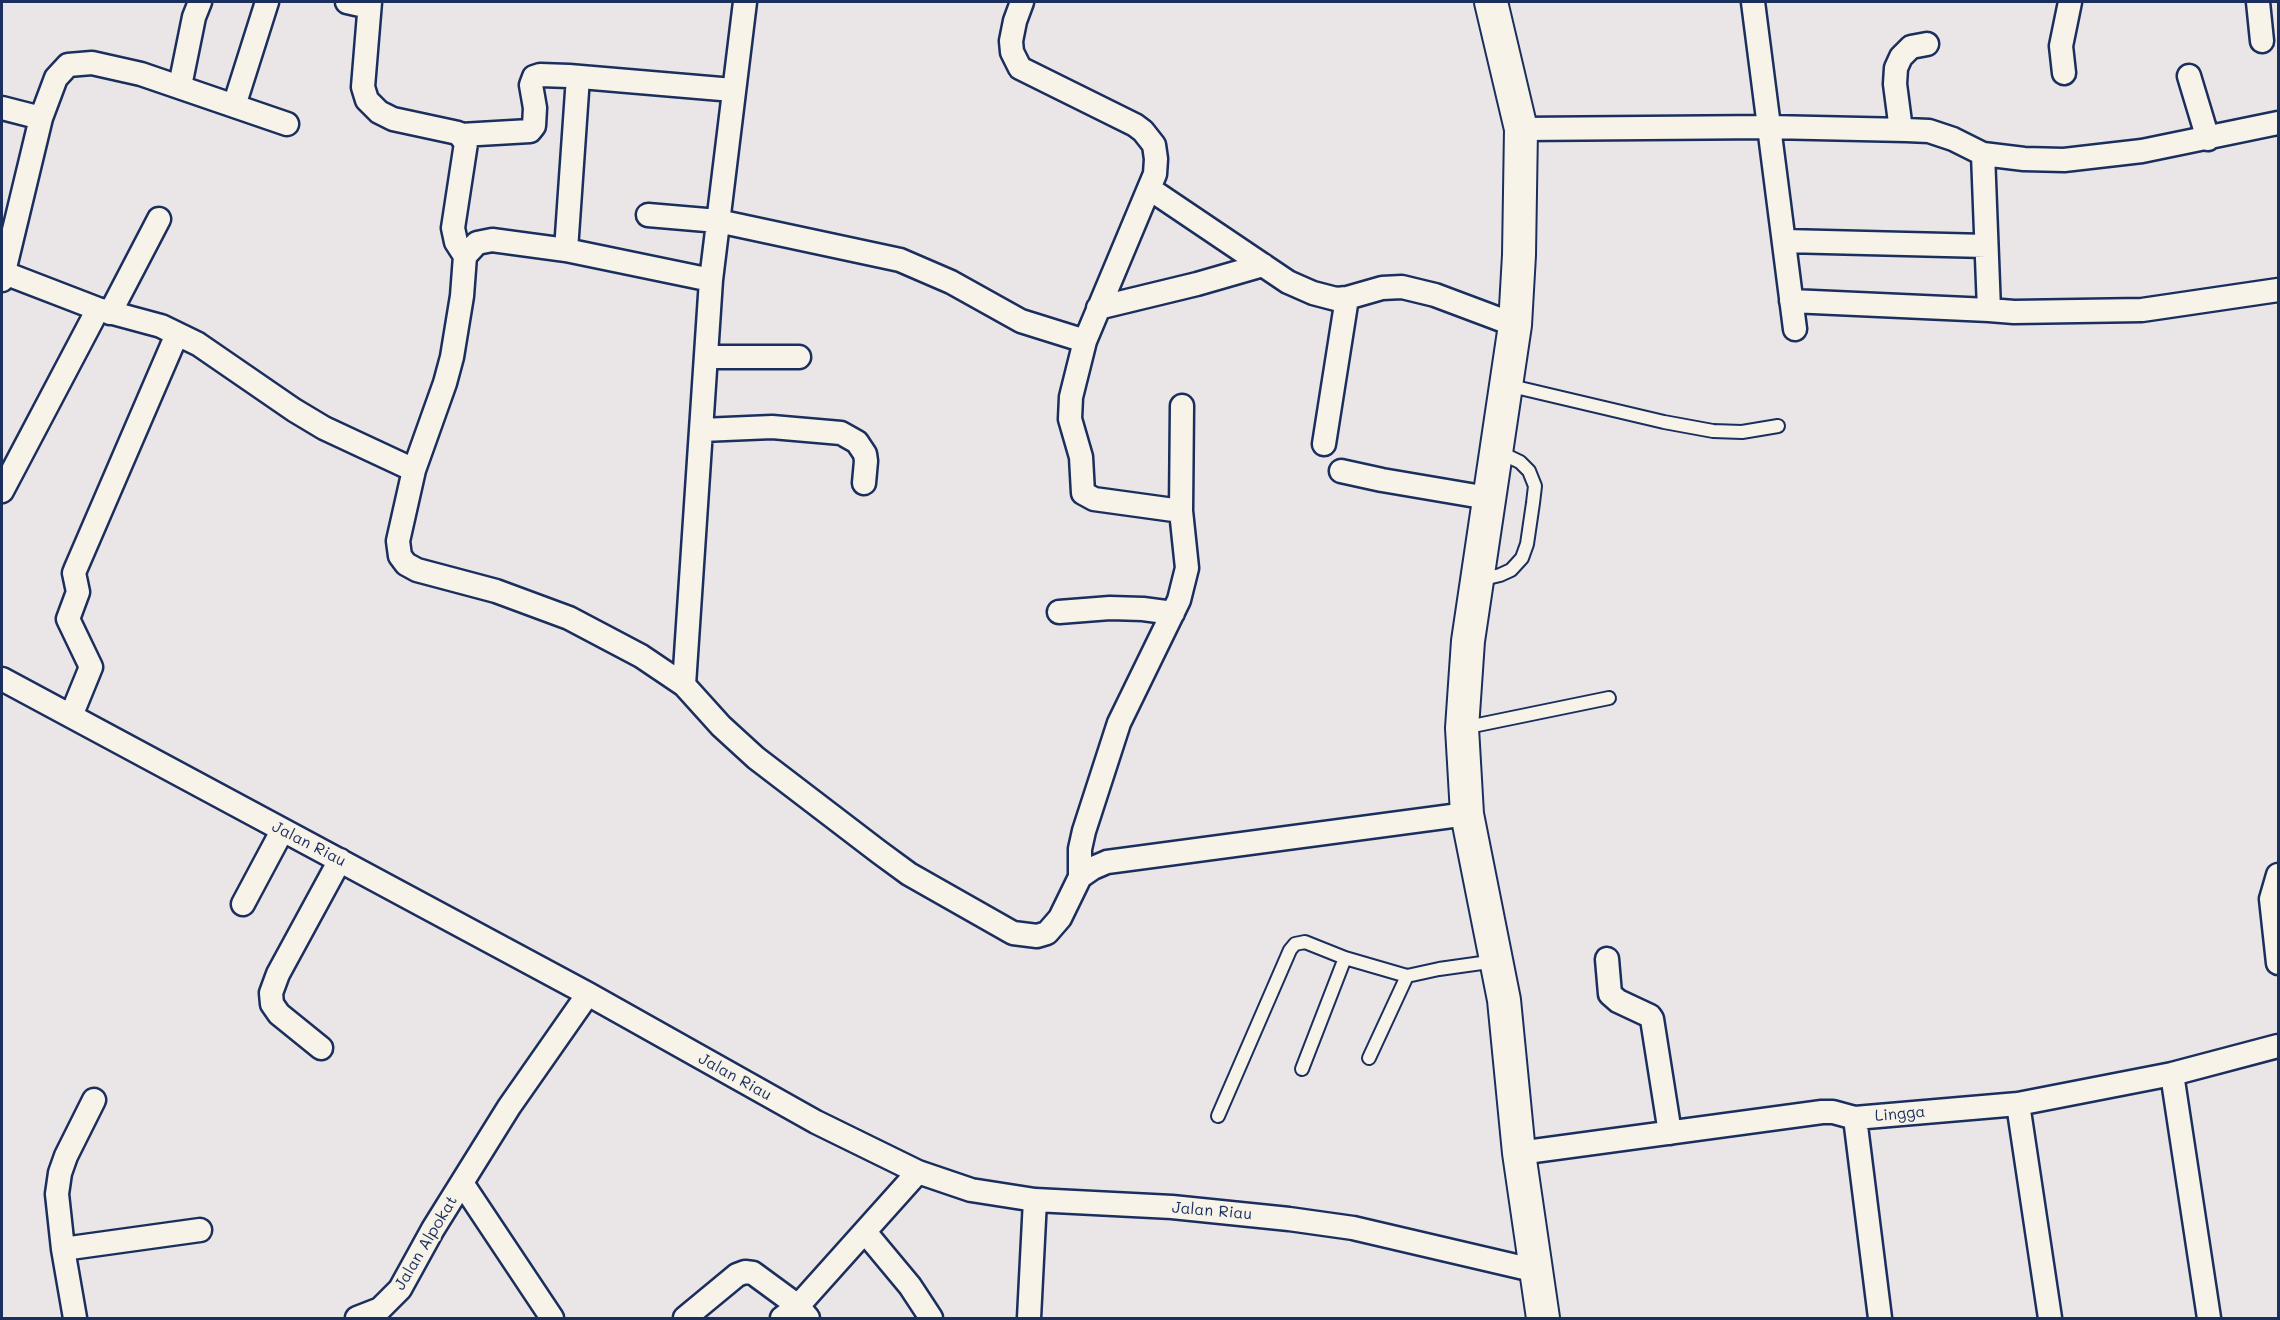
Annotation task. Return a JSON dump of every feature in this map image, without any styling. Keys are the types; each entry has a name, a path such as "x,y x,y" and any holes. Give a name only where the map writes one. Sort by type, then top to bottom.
{"main road":[{"path":"1491,2 1521,129 1519,255 1515,325 1468,641 1462,728 1467,814 1504,1000 1519,1153 1543,1318"}],"street":[{"path":"180,86 194,17 200,2"},
{"path":"234,106 267,2"},
{"path":"347,2 370,4 363,87 369,104 393,119 453,131 461,135 530,131 534,126 535,108 531,85 534,77 540,75 733,90"},
{"path":"684,685 711,280 745,2"},
{"path":"1022,2 1014,21 1011,41 1012,52 1020,68 1143,130 1150,138 1156,152 1155,174 1150,189 1085,341 1070,409 1071,427 1081,457 1083,493 1094,499 1181,511"},
{"path":"1753,2 1795,329"},
{"path":"2064,73 2061,45 2070,2"},
{"path":"2258,2 2262,41"},
{"path":"1901,130 1895,84 1896,68 1901,57 1911,46 1927,44"},
{"path":"287,124 180,86 105,65 92,63 68,65 56,78 41,118 2,275 104,311 143,320 177,334 198,344 324,428 414,470"},
{"path":"2189,76 2208,139"},
{"path":"566,250 578,77"},
{"path":"2,108 41,118"},
{"path":"1521,129 1769,127 1929,131 1953,139 1983,154 2024,159 2064,160 2142,151 2278,123"},
{"path":"461,135 466,143 453,228 456,242 465,256 462,296 450,366 414,470 398,541 400,556 406,564 496,591 569,618 641,656 684,685 721,726 756,758 869,845 909,874 1013,933 1037,936 1047,933 1060,918 1080,878 1093,868 1120,860 1467,814"},
{"path":"1983,154 1989,310"},
{"path":"1150,189 1300,288 1336,298 1347,298 1382,288 1402,287 1435,295 1515,325"},
{"path":"648,215 718,221 900,260 951,282 1021,321 1085,341"},
{"path":"2,491 159,219"},
{"path":"465,256 477,243 487,240 566,250 711,280"},
{"path":"1785,241 1986,246"},
{"path":"1098,308 1263,265"},
{"path":"1791,301 2014,312 2142,310 2278,290"},
{"path":"1324,444 1347,298"},
{"path":"71,716 92,668 68,619 78,592 74,573 177,334"},
{"path":"706,357 799,357"},
{"path":"1080,878 1080,849 1084,831 1119,723 1179,600 1187,568 1181,511 1182,406"},
{"path":"702,430 772,427 841,433 858,442 865,454 864,483"},
{"path":"1341,471 1488,498"},
{"path":"1059,612 1110,608 1173,613"},
{"name":"Jalan Riau","path":"2,679 588,994 816,1122 918,1172 971,1190 1035,1200 1172,1207 1353,1228 1537,1271"},
{"path":"243,904 282,831"},
{"path":"321,1048 279,1014 272,1004 271,993 278,974 340,860"},
{"path":"2278,875 2271,899 2278,963"},
{"path":"1607,959 1610,994 1652,1019 1670,1133"},
{"name":"Jalan Alpokat","path":"357,1318 380,1309 400,1289 433,1229 509,1107 588,994"},
{"name":"Lingga","path":"1519,1153 1822,1112 1833,1112 1855,1118 2018,1104 2172,1074 2278,1046"},
{"path":"2172,1074 2210,1318"},
{"path":"75,1318 63,1249 57,1194 60,1173 66,1156 94,1100"},
{"path":"2018,1104 2050,1318"},
{"path":"1855,1118 1880,1318"},
{"path":"685,1318 737,1275 746,1272 753,1273 796,1314 918,1172"},
{"path":"462,1183 552,1318"},
{"path":"1029,1318 1035,1200"},
{"path":"63,1249 200,1230"},
{"path":"865,1232 910,1286 931,1318"}],"lane":[{"path":"1506,385 1664,422 1713,430 1742,432 1778,426"},
{"path":"1478,580 1511,570 1522,558 1527,544 1535,486 1533,477 1520,462 1496,451"},
{"path":"1462,728 1609,698"},
{"path":"1218,1116 1293,946 1299,942 1305,942 1345,958 1407,976 1497,961"},
{"path":"1302,1069 1345,958"},
{"path":"1369,1058 1407,976"}]}
